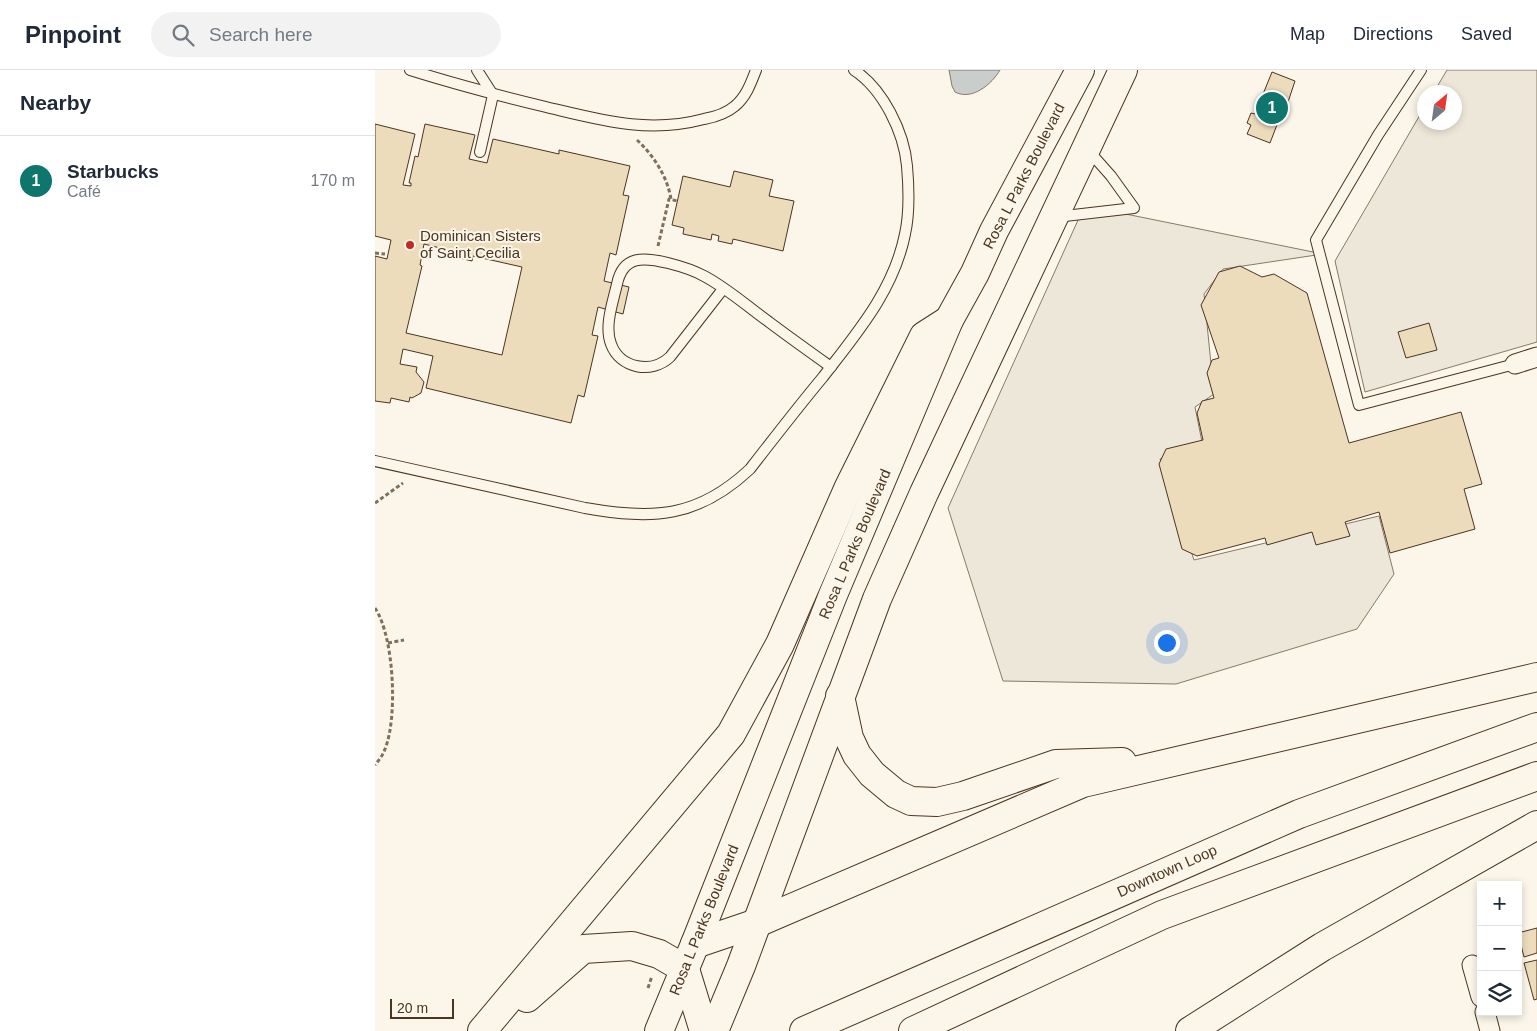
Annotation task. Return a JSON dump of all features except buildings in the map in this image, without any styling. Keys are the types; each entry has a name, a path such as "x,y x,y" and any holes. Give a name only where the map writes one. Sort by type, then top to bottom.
{"main road":[{"name":"Rosa L Parks Boulevard","path":"659,1031 833,595 949,320 1080,70"},
{"path":"714,1031 741,966 877,599 916,511 1123,70"},
{"path":"482,1031 731,734 780,644 848,489 924,336 949,320"},
{"path":"695,944 757,923 1083,783 1537,677"},
{"path":"840,696 849,738 857,755 872,774 895,794 911,801 937,802 963,796 1056,764 1185,759"},
{"name":"Downtown Loop","path":"804,1031 1299,814 1537,727"},
{"path":"913,1031 1162,915 1537,776"},
{"path":"1190,1031 1322,947 1537,825"},
{"path":"489,1031 583,949 632,946 659,954 685,969 705,1031"}],"street":[{"path":"1515,364 1537,357"},
{"path":"1472,965 1477,983"},
{"path":"1486,1016 1490,1031"}],"lane":[{"path":"410,70 493,95 619,124 663,127 695,122 725,113 743,99 755,70"},
{"path":"477,70 493,95 480,152"},
{"path":"375,461 593,509 625,514 668,513 708,500 737,481 750,468 860,330 881,298 898,260 905,235 909,208 906,152 901,135 887,108 871,84 854,70"},
{"path":"1421,70 1377,135 1316,240 1359,405 1515,364"},
{"path":"1055,218 1134,208 1111,176 1087,149"},
{"path":"723,289 666,361 648,367 635,366 619,356 612,348 609,337 609,322 618,280 626,266 635,260 643,258 676,265 702,275 723,289 831,367"}],"path":[{"path":"619,124 654,159 667,184 671,199"},
{"path":"655,260 669,199 671,199"},
{"path":"671,199 677,201"},
{"path":"375,252 385,254"},
{"path":"375,503 420,470"},
{"path":"375,608 384,626 392,680 392,711 386,747 375,765"},
{"path":"388,643 404,640"}],"shaded area":[{"path":"949,70 1000,70 992,81 981,90 975,93 961,94 955,92 952,86"},
{"path":"1447,70 1537,70 1537,342 1365,392 1335,261 1417,120 1417,130 1462,130 1462,85 1438,85"},
{"path":"1096,208 1323,254 1223,269 1204,294 1214,394 1195,407 1202,442 1160,459 1194,560 1379,516 1394,574 1357,629 1176,684 1003,681 948,508 1083,209"}],"place":[{"name":"Starbucks","path":"1272,108"},
{"name":"Dominican Sisters of Saint Cecilia","path":"410,245"}]}
